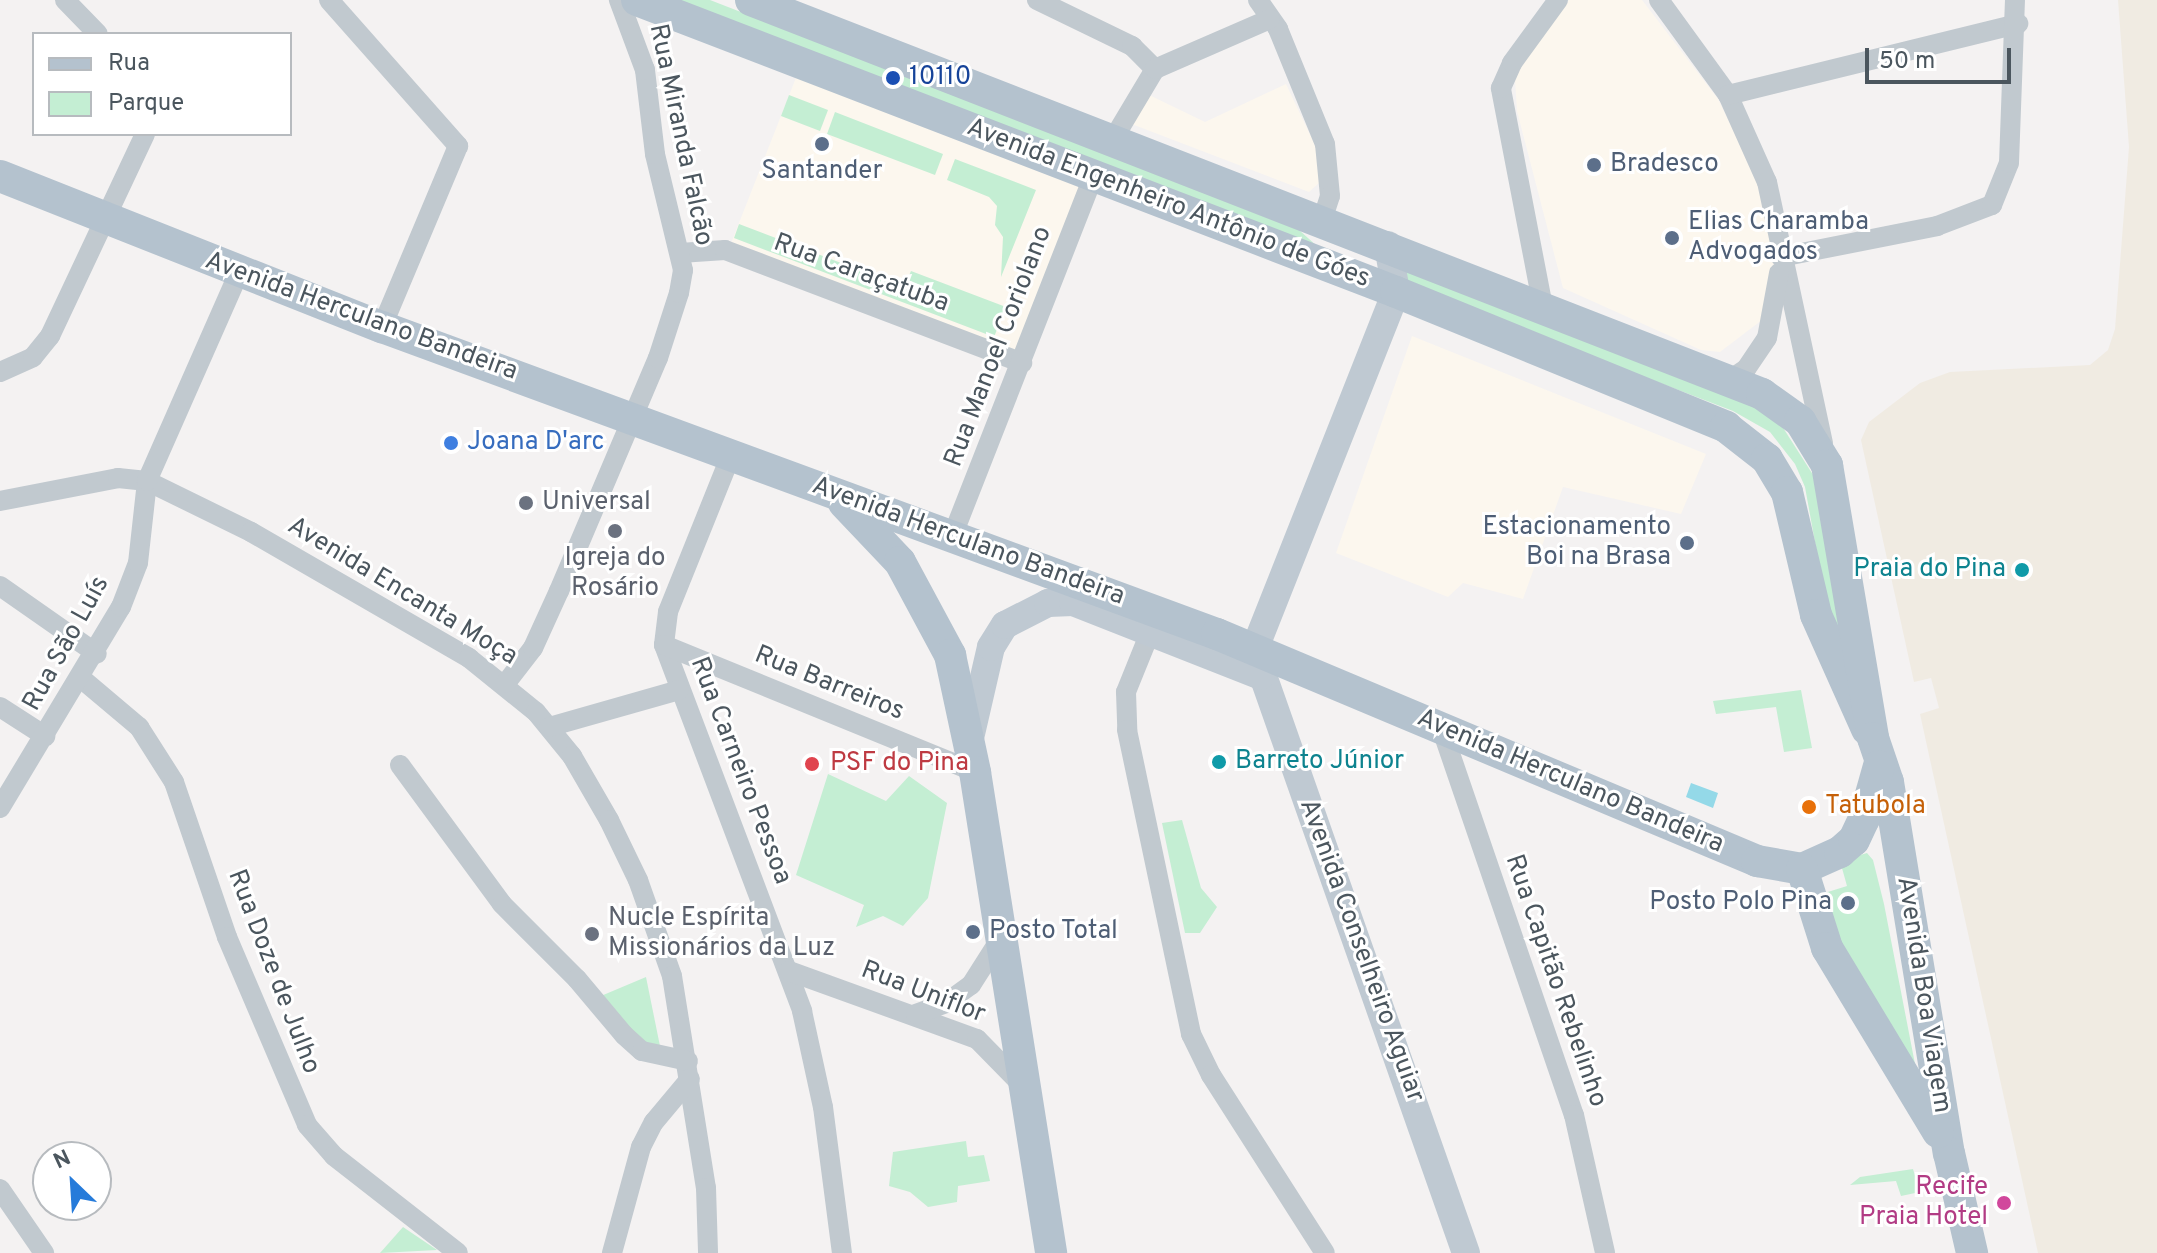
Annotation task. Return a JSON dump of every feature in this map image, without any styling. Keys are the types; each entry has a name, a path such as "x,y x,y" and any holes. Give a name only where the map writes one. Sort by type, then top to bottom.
{"main road":[{"name":"Avenida Engenheiro Antônio de Góes","path":"637,0 1396,292 1697,412"},
{"name":"Avenida Engenheiro Antônio de Góes","path":"763,2 1728,381"},
{"name":"Avenida Herculano Bandeira","path":"0,176 382,327 952,537 1026,553 1257,663"},
{"path":"1257,663 1396,292 1388,245"},
{"name":"Avenida Boa Viagem","path":"1728,381 1762,394 1794,416 1826,461 1876,752"},
{"name":"Avenida Boa Viagem","path":"1697,412 1740,436 1778,476 1793,509 1816,615 1838,673 1888,782 1949,1153 1972,1253"},
{"path":"825,490 872,528 924,600 950,655 972,757 1051,1253"},
{"name":"Avenida Herculano Bandeira","path":"972,757 980,677 1005,625 1048,603 1073,602 1257,663 1442,730 1757,861 1802,869"},
{"name":"Avenida Conselheiro Aguiar","path":"1257,663 1466,1253"},
{"path":"1876,752 1854,840 1802,869 1827,948 1949,1153"}],"street":[{"path":"65,0 96,32"},
{"path":"329,0 453,135 458,146 382,327"},
{"name":"Rua Miranda Falcão","path":"506,683 533,648 668,331 683,270 655,154 645,70 619,0"},
{"path":"1037,0 1132,46 1155,69"},
{"path":"1258,0 1270,19 1325,144 1330,196 1322,220"},
{"path":"1543,307 1501,88 1512,63 1558,0"},
{"path":"1659,0 1728,95 1767,182 1826,461"},
{"path":"1781,257 1937,226 1992,205 2009,163 2018,24 2015,0"},
{"path":"1112,141 1155,69 1270,19"},
{"path":"1728,95 2018,24"},
{"path":"0,372 42,347 109,220 144,136"},
{"name":"Rua Manoel Coriolano","path":"952,537 1093,177"},
{"name":"Rua Caraçatuba","path":"680,253 725,250 1022,363"},
{"path":"1728,381 1746,369 1767,338 1781,257"},
{"name":"Rua São Luís","path":"0,808 97,654 138,563 147,481 239,272"},
{"name":"Rua Carneiro Pessoa","path":"731,455 668,612 664,645 789,971 823,1107 842,1253"},
{"path":"0,501 118,478 147,481"},
{"name":"Avenida Encanta Moça","path":"147,481 326,575 506,683 549,727 593,790 638,880 672,976 706,1188 708,1253"},
{"path":"0,586 97,654"},
{"path":"1151,630 1126,692 1127,730 1191,1034 1211,1075 1325,1253"},
{"name":"Rua Barreiros","path":"664,645 972,757"},
{"name":"Rua Doze de Julho","path":"82,679 139,727 174,782 227,937 307,1125 334,1156 458,1253"},
{"path":"549,727 679,690"},
{"path":"0,707 45,736"},
{"name":"Rua Capitão Rebelinho","path":"1442,730 1574,1115 1605,1253"},
{"path":"400,765 502,904 577,979 624,1035 642,1051 689,1070 641,1147 612,1253"},
{"path":"916,1014 946,1003 971,985 999,941"},
{"name":"Rua Uniflor","path":"789,971 916,1014 985,1044 1023,1087"},
{"path":"4,1203 44,1253"}],"shaded area":[{"path":"1569,0 1642,0 1718,99 1759,184 1776,266 1762,320 1720,352 1701,350 1563,288 1517,111 1515,79 1524,56"},
{"path":"801,65 1085,177 1016,356 728,251"},
{"path":"1286,84 1322,160 1320,182 1309,192 1129,123 1145,93 1205,122"},
{"path":"1412,336 1706,454 1681,514 1563,487 1523,599 1463,583 1448,597 1336,553"}],"green space":[{"path":"672,0 710,0 1299,230 1318,247"},
{"path":"789,95 828,110 820,131 781,116"},
{"path":"835,112 943,154 935,175 827,134"},
{"path":"955,159 1036,190 1001,277 1003,237 995,225 997,206 989,197 947,180"},
{"path":"739,224 904,287 911,271 1006,307 994,337 734,238"},
{"path":"1398,267 1755,407 1780,423 1817,481 1848,664 1826,603 1805,487 1795,464 1770,432 1733,411 1402,284"},
{"path":"1801,690 1812,748 1784,752 1776,707 1716,714 1713,701"},
{"path":"828,774 886,801 909,776 947,803 928,898 903,926 883,916 856,927 864,905 796,875"},
{"path":"1182,820 1201,888 1217,907 1200,933 1185,933 1162,823"},
{"path":"1867,853 1873,860 1884,904 1921,1095 1815,896 1847,886 1840,861"},
{"path":"646,977 662,1056 589,1001"},
{"path":"966,1141 968,1157 984,1155 990,1181 958,1186 957,1202 928,1207 910,1192 889,1186 893,1152"},
{"path":"1913,1169 1920,1192 1901,1196 1896,1181 1850,1185 1860,1177"},
{"path":"403,1227 437,1250 380,1253"}],"sand":[{"name":"Praia do Pina","path":"2118,0 2157,0 2157,1253 2038,1253 1920,714 1939,708 1931,678 1914,682 1861,440 1869,422 1920,383 1950,372 2090,365 2108,350 2115,329 2129,147"}],"water":[{"path":"1691,783 1718,793 1713,808 1686,797"}],"place":[{"name":"10110","path":"893,78"},
{"name":"Santander","path":"822,144"},
{"name":"Bradesco","path":"1594,165"},
{"name":"Elias Charamba Advogados","path":"1672,238"},
{"name":"Joana D'arc","path":"451,443"},
{"name":"Universal","path":"526,503"},
{"name":"Igreja do Rosário","path":"615,531"},
{"name":"Estacionamento Boi na Brasa","path":"1687,543"},
{"name":"Praia do Pina","path":"2022,570"},
{"name":"Barreto Júnior","path":"1219,762"},
{"name":"PSF do Pina","path":"812,764"},
{"name":"Tatubola","path":"1809,807"},
{"name":"Posto Polo Pina","path":"1848,903"},
{"name":"Posto Total","path":"973,932"},
{"name":"Nucle Espírita Missionários da Luz","path":"592,934"},
{"name":"Recife Praia Hotel","path":"2004,1203"}]}
